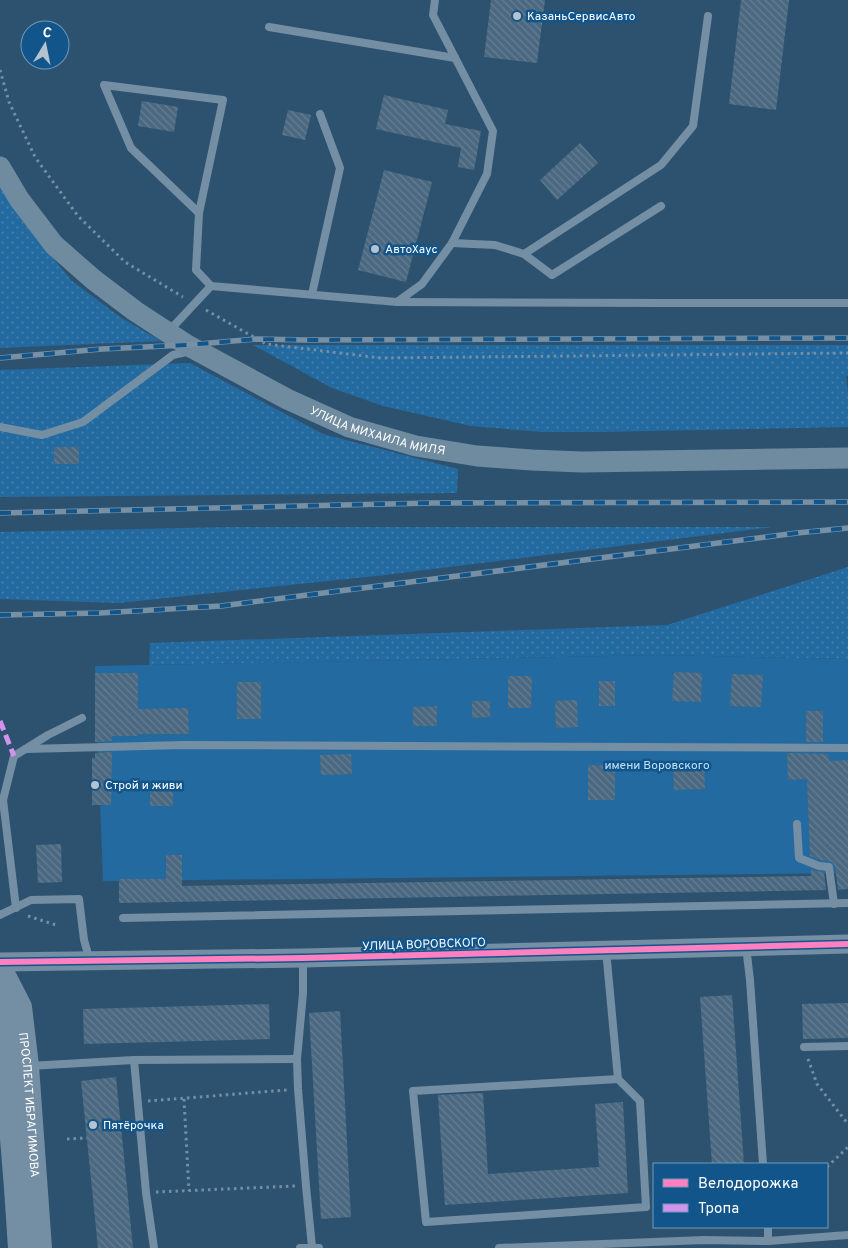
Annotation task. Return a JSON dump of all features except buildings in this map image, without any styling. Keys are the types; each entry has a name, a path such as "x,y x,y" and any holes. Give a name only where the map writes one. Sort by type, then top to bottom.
{"main road":[{"name":"УЛИЦА МИХАИЛА МИЛЯ","path":"0,167 19,200 54,245 94,280 135,311 196,350 287,399 349,427 416,446 478,456 532,460 582,462 848,458"},
{"name":"ПРОСПЕКТ ИБРАГИМОВА","path":"0,968 20,1007 11,1068 20,1248"},
{"name":"ПРОСПЕКТ ИБРАГИМОВА","path":"0,988 40,1248"}],"street":[{"name":"УЛИЦА ВОРОВСКОГО","path":"0,962 303,958 848,944"}],"lane":[{"path":"397,302 422,284 452,243 487,174 493,131 433,15 435,0"},
{"path":"524,254 661,165 693,126 708,16"},
{"path":"269,27 455,58"},
{"path":"199,213 131,148 104,85 223,100 199,213 196,270 211,286 397,302 848,303"},
{"path":"312,294 340,168 320,114"},
{"path":"452,243 495,245 524,254 552,275 660,206"},
{"path":"167,333 211,286"},
{"path":"0,427 42,435 83,422 173,355 196,350"},
{"path":"16,908 3,800 14,756 48,735 82,718"},
{"path":"26,749 184,745 848,748"},
{"path":"797,824 799,858 819,866 828,867 834,904"},
{"path":"0,914 31,900 78,899 84,940 90,961"},
{"path":"123,918 848,903"},
{"path":"746,946 764,1163"},
{"path":"606,950 618,1079 640,1101 646,1207 426,1222 413,1091 618,1079"},
{"path":"303,958 303,993 297,1059 312,1247"},
{"path":"804,1047 848,1046"},
{"path":"11,1068 134,1060 297,1059"},
{"path":"134,1060 146,1193 154,1248"},
{"path":"768,1228 768,1241"},
{"path":"499,1248 704,1244 848,1235"},
{"path":"300,1248 319,1248"}],"path":[{"path":"804,1047 817,1084 848,1124"},
{"path":"138,1102 298,1089"},
{"path":"184,1099 189,1191"},
{"path":"67,1139 86,1138"},
{"path":"828,1166 848,1147"},
{"path":"146,1193 306,1186"}],"green space":[{"path":"0,188 21,219 71,280 120,317 161,341 0,348"},
{"path":"253,345 848,345 848,376 846,376 848,427 542,432 471,426 383,406 332,388"},
{"path":"190,363 323,434 458,469 457,493 0,497 0,370"},
{"path":"229,527 772,527 385,575 119,603 0,599 0,532"},
{"path":"848,567 848,659 659,655 149,665 150,643 667,625"},
{"name":"имени Воровского","path":"659,655 848,659 848,873 103,881 95,666"}],"railway":[{"path":"0,358 257,339 848,338"},
{"path":"0,513 432,503 848,502"},
{"path":"0,615 100,613 221,606 848,528"}],"marked path":[{"path":"0,721 14,756"}],"cycle path":[{"path":"0,962 303,958 848,944"}],"place":[{"name":"КазаньСервисАвто","path":"517,16"},
{"name":"АвтоХаус","path":"375,249"},
{"name":"Строй и живи","path":"95,785"},
{"name":"Пятёрочка","path":"93,1125"}]}
